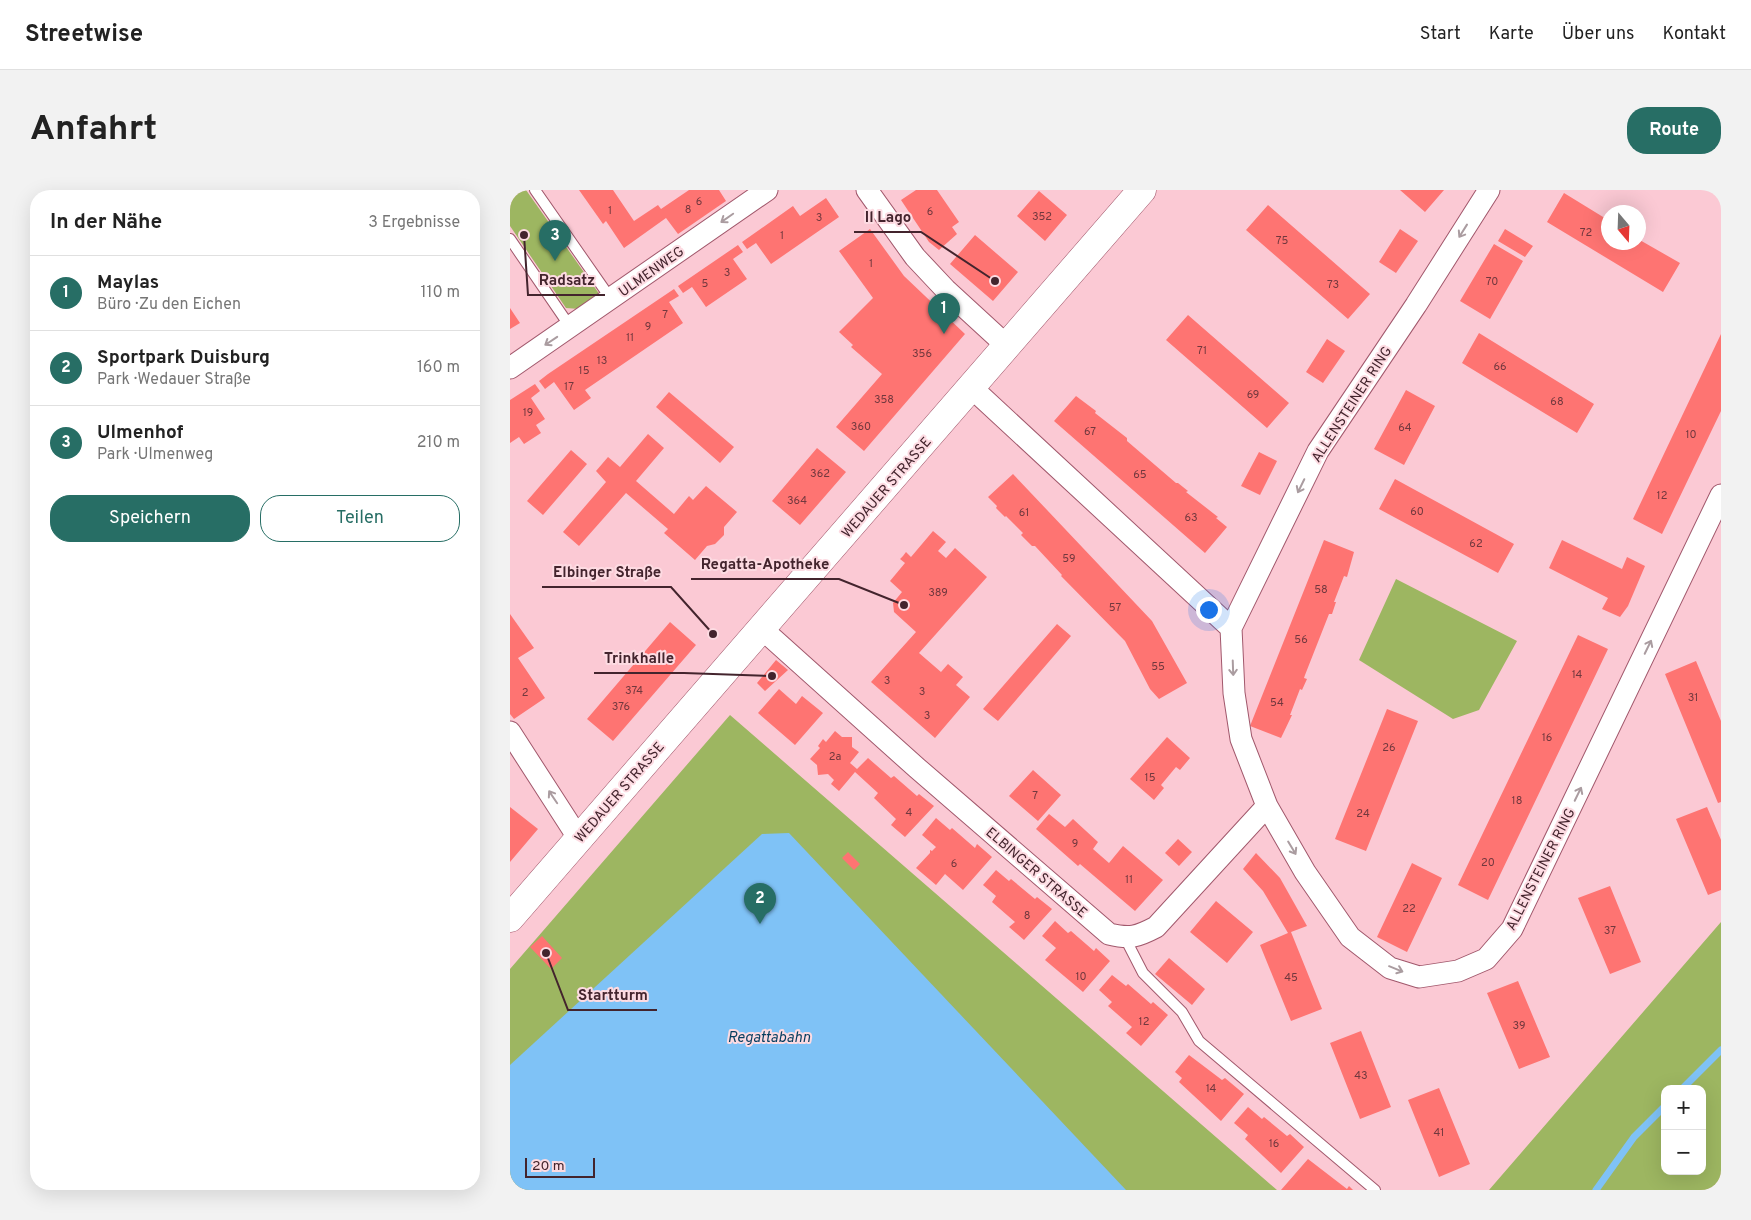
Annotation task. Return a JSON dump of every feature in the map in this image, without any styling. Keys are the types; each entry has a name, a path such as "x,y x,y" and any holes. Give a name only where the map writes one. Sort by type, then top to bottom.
{"main road":[{"name":"WEDAUER STRASSE","path":"510,918 1142,190"}],"street":[{"name":"ULMENWEG","path":"510,368 571,328 767,190"},
{"path":"867,190 915,258 946,290 1007,346"},
{"name":"ALLENSTEINER RING","path":"1489,190 1422,296 1318,450 1232,628 1234,693 1240,739 1266,806 1306,872 1350,937 1390,968 1420,978 1458,971 1486,959 1512,929 1721,495"},
{"path":"972,388 1232,628"},
{"name":"ELBINGER STRASSE","path":"761,628 917,768 1109,934 1125,938"},
{"path":"510,732 579,838"},
{"path":"1125,938 1142,934 1156,927 1266,806"}],"lane":[{"path":"534,190 611,299"},
{"path":"510,239 571,328"},
{"path":"1125,938 1143,973 1182,1012 1199,1041 1375,1190"}],"green space":[{"path":"510,190 526,190 600,295 579,309 566,308 510,226"},
{"path":"1396,579 1517,641 1479,710 1453,719 1359,660"},
{"name":"Regattabahn","path":"730,715 1277,1190 510,1190 510,969"},
{"path":"1721,922 1721,1190 1489,1190"}],"water":[{"name":"Regattabahn","path":"789,833 1126,1190 510,1190 510,1065 762,834"}],"building":[{"path":"579,190 613,190 634,221 658,205 661,209 689,190 719,190 726,201 678,234 666,218 624,248 606,221 603,224"},
{"path":"916,190 937,190 959,222 952,227 957,234 939,250 929,242 901,200"},
{"path":"1400,190 1444,190 1425,212"},
{"path":"1039,191 1067,215 1045,241 1017,216"},
{"path":"1564,193 1601,216 1601,250 1646,250 1646,244 1680,263 1663,292 1547,222"},
{"path":"826,198 839,217 771,264 756,243 747,249 742,242 793,206 800,216"},
{"path":"1268,205 1370,294 1348,319 1246,230"},
{"path":"870,229 904,276 965,334 864,451 836,427 882,374 851,347 853,345 839,332 873,298 839,251"},
{"path":"1400,229 1418,241 1396,273 1379,262"},
{"path":"1505,229 1533,246 1525,257 1498,241"},
{"path":"975,235 1018,272 993,301 950,264"},
{"path":"1494,244 1523,261 1490,319 1460,301"},
{"path":"738,245 743,252 733,259 747,279 706,307 692,287 683,293 678,286"},
{"path":"674,289 679,296 669,302 683,323 585,390 591,398 574,410 554,382 545,389 539,381 548,374"},
{"path":"510,308 520,323 510,329"},
{"path":"1188,315 1289,403 1267,428 1166,340"},
{"path":"1479,333 1594,404 1577,433 1462,363"},
{"path":"1721,334 1721,411 1662,534 1633,519"},
{"path":"1327,339 1345,351 1323,383 1306,372"},
{"path":"535,384 540,391 531,398 545,419 536,425 541,433 524,444 519,437 510,443 510,400"},
{"path":"1406,390 1435,406 1404,465 1374,449"},
{"path":"669,392 734,447 720,463 656,407"},
{"path":"1076,396 1096,411 1095,413 1127,438 1127,441 1188,491 1186,492 1218,517 1216,518 1227,527 1205,553 1054,421"},
{"path":"648,434 664,448 636,481 674,514 689,496 693,500 706,486 737,512 724,527 724,535 715,544 707,546 695,560 664,533 668,529 626,493 579,546 563,532 606,482 596,471 608,457 620,467"},
{"path":"817,448 846,472 800,525 772,501"},
{"path":"571,450 587,464 543,515 527,501"},
{"path":"1259,452 1277,461 1260,495 1241,486"},
{"path":"1013,474 1152,621 1187,683 1159,699 1150,689 1125,641 1061,576 1035,546 1032,546 1021,535 1023,533 996,508 997,506 988,497"},
{"path":"1395,479 1514,544 1498,573 1379,509"},
{"path":"933,531 946,542 938,551 946,558 955,548 987,577 919,653 941,672 948,664 963,677 956,685 970,697 935,738 871,682 916,632 894,612 893,603 902,592 890,581 905,563 900,559 906,552 911,557"},
{"path":"1324,540 1354,552 1347,577 1344,576 1334,602 1336,602 1332,614 1329,614 1305,675 1304,678 1307,679 1302,690 1300,689 1290,715 1292,715 1281,738 1250,726"},
{"path":"1562,540 1622,569 1627,557 1645,566 1628,606 1620,617 1602,609 1608,598 1549,568"},
{"path":"510,614 534,648 518,658 545,698 514,719 510,714"},
{"path":"670,622 696,645 613,741 587,719"},
{"path":"1057,624 1071,636 998,721 983,709"},
{"path":"1578,635 1608,649 1488,900 1458,885"},
{"path":"776,660 788,670 765,691 757,683"},
{"path":"1696,661 1721,721 1721,802 1718,803 1665,674"},
{"path":"779,689 796,704 802,696 823,713 795,745 758,713"},
{"path":"1387,709 1418,721 1366,851 1335,839"},
{"path":"835,731 842,737 852,737 852,747 859,752 850,763 857,769 868,758 891,778 894,776 917,796 919,794 934,806 905,837 891,825 896,819 874,798 878,793 855,772 839,791 831,784 834,780 828,774 818,775 817,765 810,759 820,748 818,746 823,739 826,742"},
{"path":"1167,737 1190,758 1180,770 1176,767 1161,785 1164,788 1154,800 1130,779"},
{"path":"1033,770 1061,795 1038,821 1009,796"},
{"path":"510,807 538,829 510,862"},
{"path":"1707,807 1721,840 1721,890 1708,895 1676,819"},
{"path":"1049,814 1065,827 1073,819 1098,842 1093,849 1109,863 1123,846 1163,880 1135,911 1080,864 1078,866 1036,829"},
{"path":"936,818 950,830 952,828 975,848 977,844 992,857 963,890 945,874 936,885 916,868 930,853 930,850 932,851 936,847 922,835"},
{"path":"1178,839 1192,852 1179,866 1165,853"},
{"path":"848,852 860,864 854,870 842,858"},
{"path":"1256,853 1280,878 1307,926 1291,932 1322,1009 1291,1021 1260,945 1288,933 1263,891 1243,869"},
{"path":"1412,863 1442,878 1407,952 1377,937"},
{"path":"996,870 1009,881 1011,879 1035,899 1037,897 1052,909 1024,940 1009,927 1015,922 992,902 996,896 983,885"},
{"path":"1610,886 1641,962 1610,974 1578,898"},
{"path":"1216,901 1253,932 1227,963 1190,932"},
{"path":"1055,921 1068,933 1071,931 1094,951 1096,948 1110,961 1083,992 1045,960 1056,948 1042,936"},
{"path":"542,936 562,958 551,969 530,947"},
{"path":"1169,958 1205,989 1192,1005 1155,974"},
{"path":"1112,975 1126,986 1128,984 1151,1004 1153,1002 1168,1015 1141,1046 1126,1033 1132,1027 1108,1006 1112,1002 1099,990"},
{"path":"1518,981 1550,1057 1519,1069 1487,993"},
{"path":"1361,1031 1391,1107 1360,1119 1330,1043"},
{"path":"1189,1055 1222,1080 1225,1078 1244,1094 1221,1121 1179,1082 1182,1078 1175,1072"},
{"path":"1439,1088 1470,1164 1439,1177 1408,1100"},
{"path":"1248,1107 1262,1119 1264,1117 1287,1136 1290,1134 1304,1147 1281,1173 1245,1139 1248,1135 1234,1123"},
{"path":"1308,1159 1347,1189 1349,1186 1353,1190 1281,1190"}],"waterway":[{"path":"1686,1085 1721,1050"},
{"path":"1596,1190 1634,1137 1661,1110"}],"place":[{"name":"Radsatz","path":"524,235"},
{"name":"Ulmenhof","path":"555,261"},
{"name":"Il Lago","path":"995,281"},
{"name":"Maylas","path":"944,334"},
{"name":"Regatta-Apotheke","path":"904,605"},
{"name":"Elbinger Straße","path":"713,634"},
{"name":"Trinkhalle","path":"772,676"},
{"name":"Sportpark Duisburg","path":"760,924"},
{"name":"Startturm","path":"546,953"}]}
